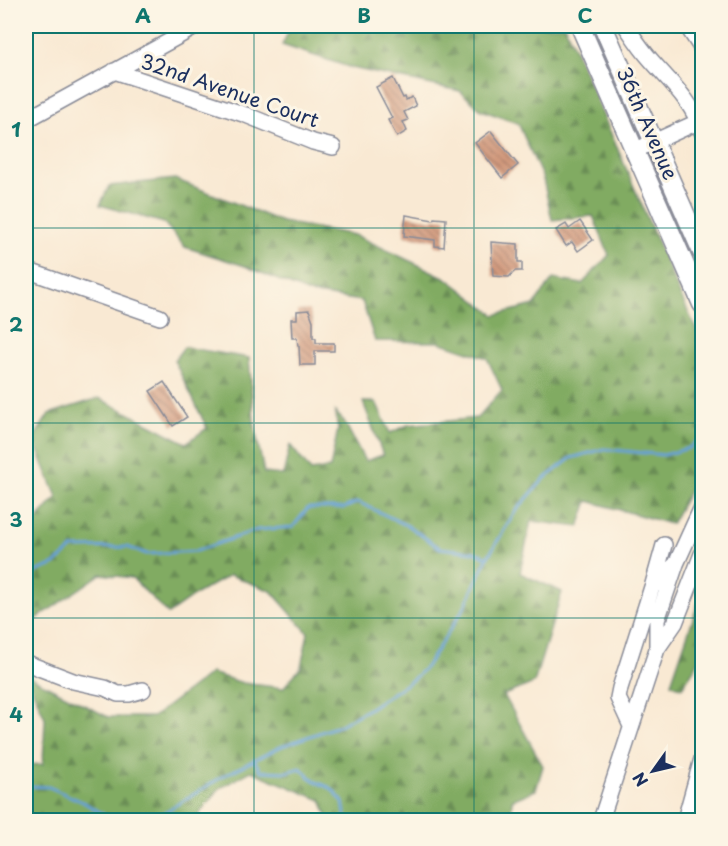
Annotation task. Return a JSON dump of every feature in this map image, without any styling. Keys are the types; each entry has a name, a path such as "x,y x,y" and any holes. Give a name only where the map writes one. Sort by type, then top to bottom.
{"main road":[{"name":"36th Avenue","path":"580,26 702,303"},
{"name":"36th Avenue","path":"603,26 702,252"}],"street":[{"path":"26,120 197,26"},
{"name":"36th Avenue","path":"626,26 650,59 687,100 701,124"},
{"path":"687,26 702,49"},
{"name":"32nd Avenue Court","path":"114,71 246,115 313,142 333,147"},
{"path":"636,150 701,124"},
{"path":"26,270 160,317"},
{"path":"657,649 657,620 676,564 702,507"},
{"path":"631,726 618,698 664,545"},
{"path":"601,820 657,649 675,623 698,574 702,554"},
{"path":"652,587 676,564"},
{"path":"26,663 73,681 105,688 118,694 143,690"},
{"path":"685,820 700,783 702,759"}],"green space":[{"path":"291,26 565,26 702,342 702,468 671,524 588,501 579,527 531,521 520,573 562,592 534,683 504,695 543,766 536,790 512,800 511,820 329,820 321,800 251,771 220,788 194,820 26,820 26,765 43,764 45,718 26,675 108,717 153,717 211,673 243,683 283,688 301,667 308,633 271,591 230,575 198,593 168,614 132,578 101,574 26,626 26,527 33,524 57,497 33,439 49,414 99,398 186,443 207,428 174,360 184,347 249,358 254,422 264,473 283,475 290,445 311,471 330,468 338,429 335,412 344,421 365,461 383,455 363,402 376,402 390,433 408,425 477,418 502,390 487,358 439,342 375,341 362,301 309,293 245,266 185,247 164,223 100,205 109,186 175,179 282,222 355,235 446,278 495,315 534,305 553,279 582,284 609,255 593,216 552,220 543,179 518,123 481,110 460,91 352,68 282,45"},
{"path":"702,592 702,651 682,688 671,683"}],"building":[{"path":"393,78 403,98 405,97 406,100 412,97 416,106 404,112 408,120 403,122 407,131 397,137 388,120 392,118 376,87"},
{"path":"491,131 518,165 502,178 475,143"},
{"path":"406,215 433,220 434,218 446,219 444,247 435,246 435,240 404,236"},
{"path":"580,221 593,240 578,251 572,242 566,246 556,230 566,224 569,229"},
{"path":"491,242 518,244 518,262 522,262 522,271 515,271 509,277 493,276"},
{"path":"309,310 313,321 313,338 316,338 316,343 334,343 334,351 315,351 315,365 300,365 297,338 292,338 291,319 297,319 297,311"},
{"path":"164,382 187,417 173,426 150,391"}],"waterway":[{"path":"152,820 225,775 282,746 338,726 412,680 426,667 464,608 486,560 515,512 544,479 571,458 604,449 664,455 689,448 702,436"},
{"path":"26,576 55,564 73,548 127,547 147,554 196,551 257,530 293,527 308,508 344,508 358,502 408,526 440,548 474,552 488,557"},
{"path":"254,760 261,771 287,772 300,768 316,782 331,788 343,802 346,820"},
{"path":"26,786 49,787 83,802 113,820"}]}
